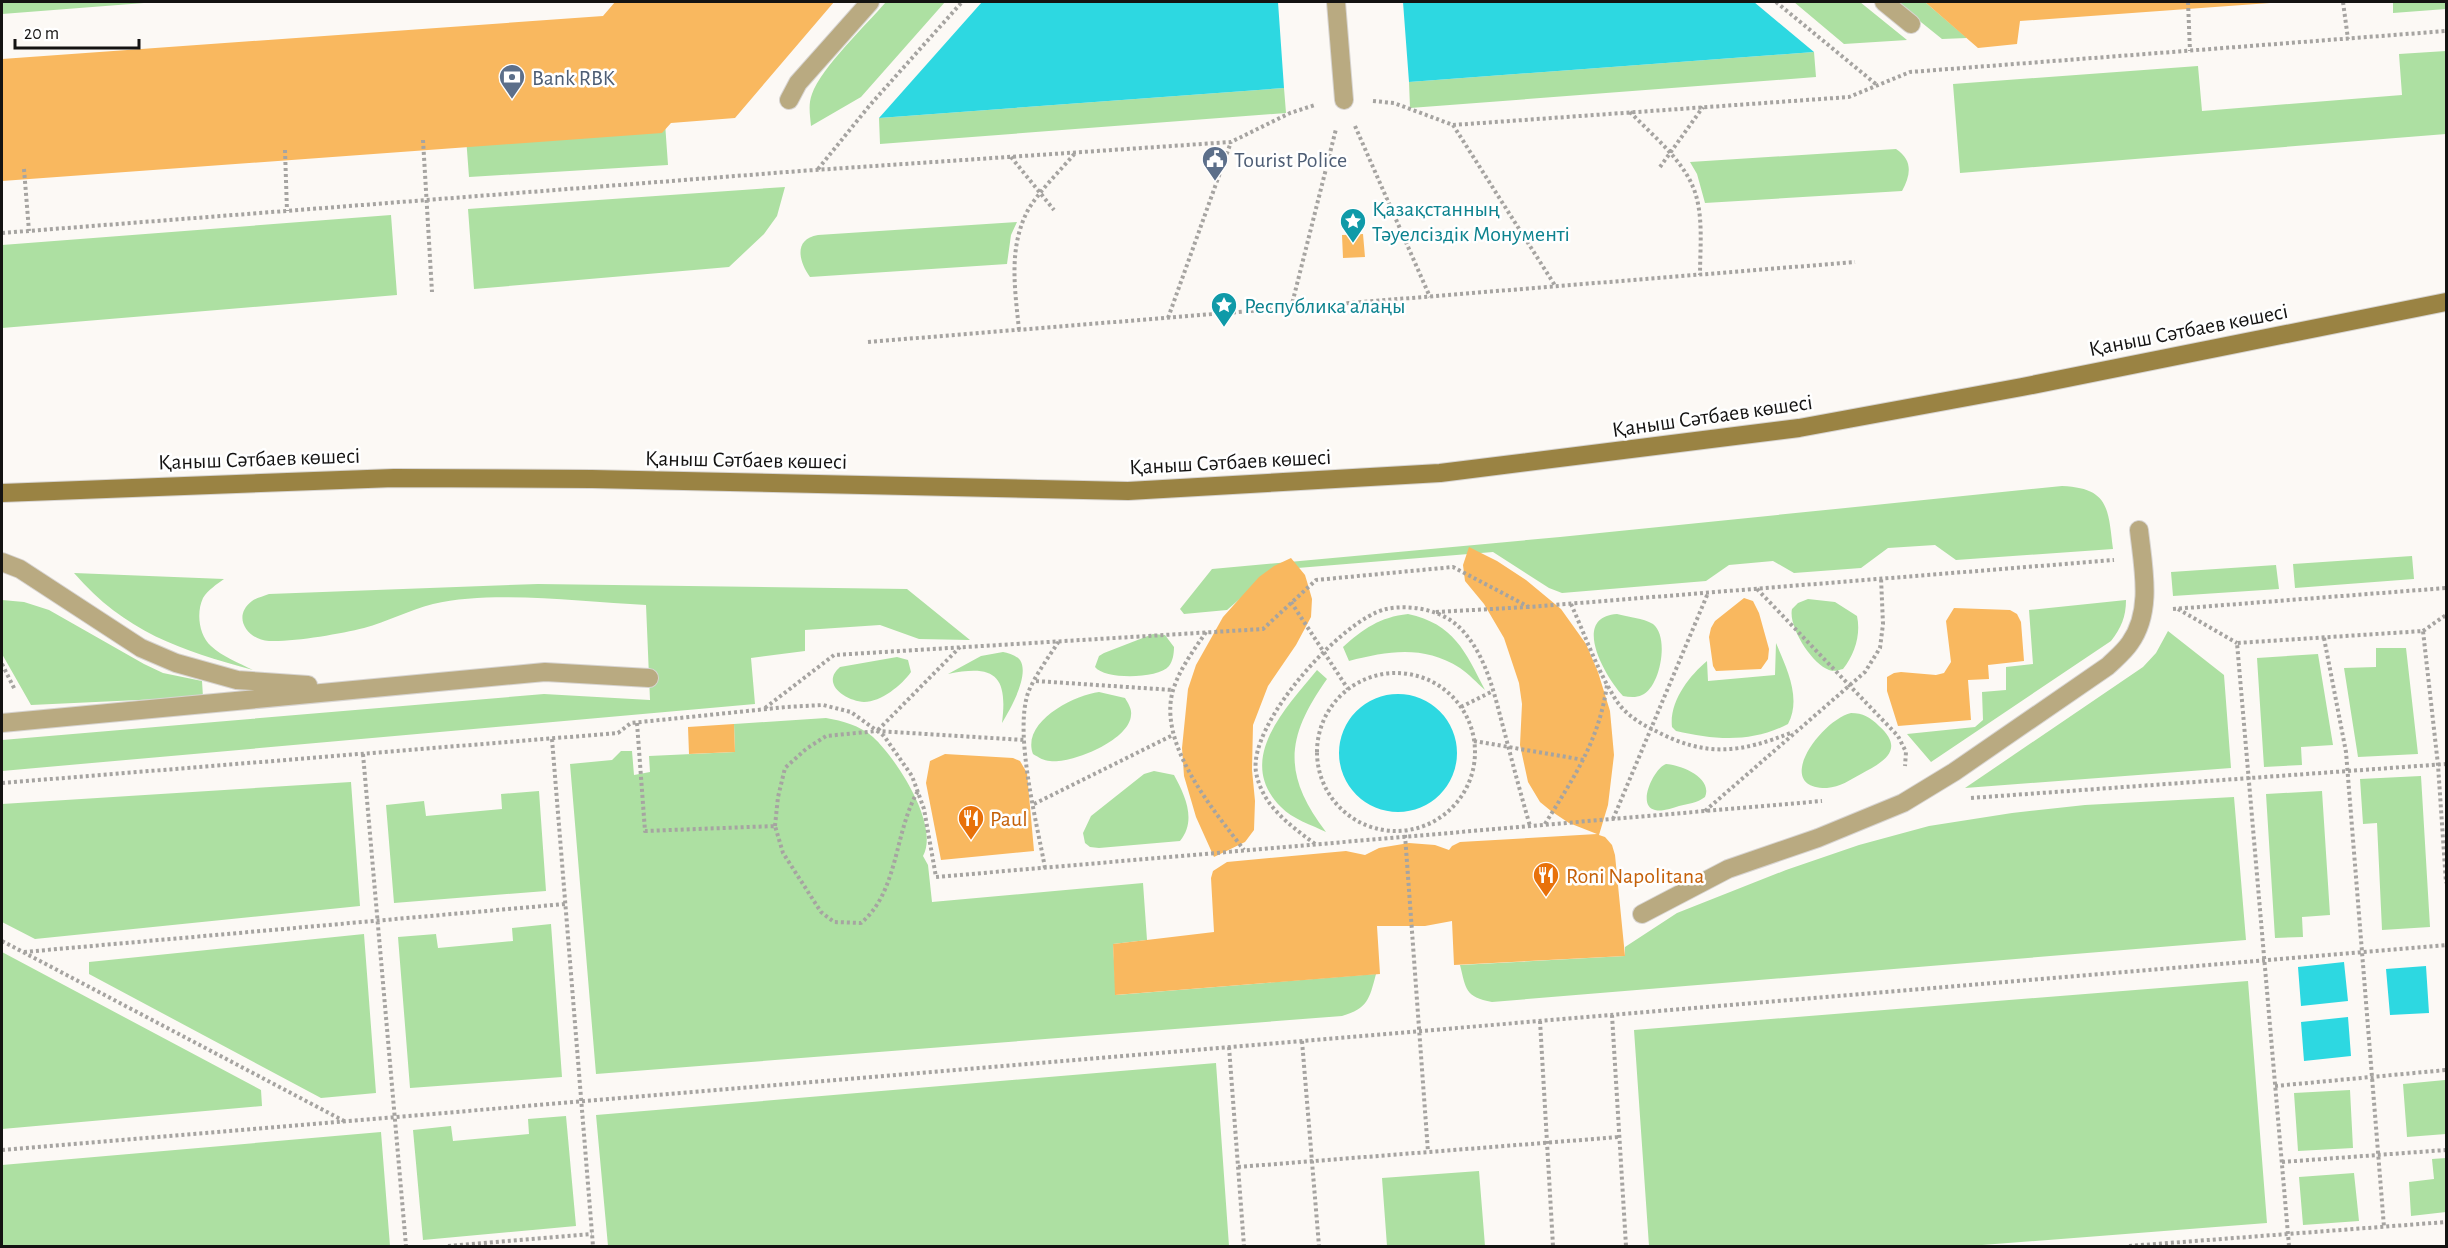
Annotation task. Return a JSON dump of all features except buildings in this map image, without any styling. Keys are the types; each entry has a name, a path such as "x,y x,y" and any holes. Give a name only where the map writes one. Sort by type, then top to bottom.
{"main road":[{"name":"Қаныш Сәтбаев көшесі","path":"2,493 394,478 592,479 1128,491 1440,473 1798,428 2022,387 2446,302"}],"street":[{"path":"789,100 798,84 870,2"},
{"path":"1336,2 1344,100"},
{"path":"1884,2 1911,24"},
{"path":"1641,914 1728,869 1818,838 1903,803 1954,772 2108,666 2130,645 2140,626 2144,603 2139,530"},
{"path":"2,562 20,569 141,648 176,663 237,680 307,685 440,682"},
{"path":"2,723 545,672 649,678"}],"path":[{"path":"817,170 870,105 962,2"},
{"path":"1776,2 1877,85"},
{"path":"2188,2 2190,51"},
{"path":"2343,2 2348,39"},
{"path":"2,233 817,170 1231,142 1290,113 1322,103 1344,100 1394,103 1453,125 1849,97 1910,72 2446,31"},
{"path":"1344,100 1430,297"},
{"path":"1291,308 1344,100"},
{"path":"1660,167 1703,107"},
{"path":"1630,112 1685,172 1694,188 1699,209 1701,275"},
{"path":"1453,125 1556,287"},
{"path":"423,140 432,292"},
{"path":"1168,318 1231,142"},
{"path":"285,150 287,211"},
{"path":"1019,330 1014,273 1015,251 1020,230 1029,209 1076,152"},
{"path":"1011,157 1054,210"},
{"path":"24,169 29,231"},
{"path":"868,342 1855,262"},
{"path":"1316,844 1284,820 1267,800 1256,773 1256,755 1263,733 1282,699 1330,645 1384,609 1410,606 1436,612 1528,607 2142,557"},
{"path":"765,709 834,655 1263,629 1316,580 1453,567 1528,607"},
{"path":"1704,811 1865,672 1880,648 1883,624 1881,578"},
{"path":"1757,588 1898,736 1906,752 1905,767 1899,772"},
{"path":"2143,611 2446,588"},
{"path":"1613,819 1708,592"},
{"path":"1292,602 1348,689"},
{"path":"1571,604 1613,695 1625,711 1638,722 1669,738 1706,750 1735,750 1770,742 1797,731"},
{"path":"2178,608 2237,643 2423,631 2446,615"},
{"path":"1436,612 1461,628 1478,652 1493,691 1530,826"},
{"path":"2423,631 2438,765 2446,883"},
{"path":"1206,632 1180,671 1173,690 1169,712 1173,735 1194,779 1245,851"},
{"path":"2324,638 2346,752 2384,1227"},
{"path":"1045,868 1024,740 1023,713 1029,691 1059,641"},
{"path":"2237,643 2289,1246"},
{"path":"877,731 960,647"},
{"path":"1390,673 1418,675 1442,688 1461,707 1473,732 1476,759 1468,785 1454,808 1431,824 1405,834 1380,831 1356,821 1336,806 1323,784 1316,760 1318,734 1327,711 1348,689 1366,679 1390,673"},
{"path":"1035,681 1173,690"},
{"path":"1545,825 1584,760 1599,726 1607,683"},
{"path":"1461,707 1493,691"},
{"path":"2,783 618,733 631,723 823,705 850,712 884,736 912,776 924,809 936,877 1245,851 1405,834 1545,825 1829,801"},
{"path":"637,723 645,831 775,826"},
{"path":"918,791 886,888 874,912 861,923 834,922 821,912 783,853 775,826 778,796 785,768 806,749 826,736 877,731 1024,740"},
{"path":"1034,804 1173,735"},
{"path":"552,739 593,1246"},
{"path":"1474,741 1584,760"},
{"path":"363,754 406,1246"},
{"path":"1963,799 2446,764"},
{"path":"1405,834 1428,1152"},
{"path":"24,952 565,904"},
{"path":"2,940 346,1122"},
{"path":"2,1150 2446,945"},
{"path":"1612,1015 1626,1246"},
{"path":"1540,1021 1554,1246"},
{"path":"1302,1041 1319,1246"},
{"path":"1229,1047 1244,1246"},
{"path":"2275,1086 2446,1070"},
{"path":"1238,1167 1620,1137"},
{"path":"2282,1162 2446,1150"},
{"path":"2129,1246 2446,1222"},
{"path":"448,1246 592,1234"}],"green space":[{"path":"2,2 144,2 144,3 2,14"},
{"path":"886,2 945,2 861,97 811,126 810,102 817,83 845,46"},
{"path":"1794,2 1860,2 1907,40 1844,44"},
{"path":"1896,2 1925,2 1967,38 1942,39"},
{"path":"2393,2 2446,2 2446,9 2393,13"},
{"path":"2446,51 2446,134 1960,173 1953,84 2198,66 2202,111 2402,95 2399,54"},
{"path":"1814,52 1816,77 1410,108 1409,82"},
{"path":"1284,88 1286,113 880,144 879,118"},
{"path":"665,123 668,165 469,177 466,137"},
{"path":"1896,149 1902,153 1909,168 1902,191 1705,203 1697,174 1690,162"},
{"path":"785,187 777,216 764,234 729,267 474,289 468,209"},
{"path":"391,215 397,295 2,328 2,245"},
{"path":"1017,222 1011,235 1007,264 810,277 803,265 800,252 805,241 818,235"},
{"path":"2062,486 2089,491 2103,503 2110,522 2113,549 1956,560 1935,545 1888,548 1861,568 1794,573 1773,561 1729,565 1706,581 1562,593 1549,588 1493,552 1273,570 1227,610 1184,614 1180,609 1212,569 1560,537"},
{"path":"2412,556 2414,579 2295,588 2293,564"},
{"path":"2276,565 2279,589 2173,596 2171,572"},
{"path":"74,573 224,579 203,598 199,617 201,630 216,650 253,670 201,655 155,636 113,610"},
{"path":"538,584 907,589 970,640 919,639 880,625 805,630 805,651 751,658 755,704 2,771 2,740 544,694 650,700 646,605 511,597 457,600 433,604 354,630 279,641 261,640 255,637 245,627 243,620 246,607 252,601 269,594"},
{"path":"1808,599 1835,602 1857,616 1856,644 1843,669 1833,671 1822,666 1809,653 1797,635 1792,609 1798,603"},
{"path":"2,600 24,602 49,610 163,673 202,681 203,697 31,705 2,654"},
{"path":"2126,600 2122,622 2111,641 1931,762 1907,734 1975,727 1983,720 1982,692 2006,690 2006,667 2033,664 2029,610"},
{"path":"1408,614 1437,625 1447,632 1464,651 1485,690 1460,668 1433,656 1419,653 1392,653 1349,661 1343,647 1358,635 1380,621"},
{"path":"1617,614 1653,624 1661,640 1661,662 1658,673 1654,683 1640,696 1623,696 1608,676 1596,649 1594,637 1596,626 1603,618"},
{"path":"2168,631 2224,675 2231,768 1965,788 2143,667 2156,653"},
{"path":"1153,634 1165,635 1174,647 1171,662 1163,670 1143,675 1120,676 1109,674 1095,667 1099,656 1104,653"},
{"path":"1776,643 1788,672 1793,693 1792,714 1788,724 1761,734 1733,738 1691,734 1676,731 1672,727 1677,699 1687,682 1707,661 1708,681 1775,675"},
{"path":"2376,648 2406,648 2418,754 2358,757 2344,668 2376,667"},
{"path":"1003,652 1020,660 1023,674 1018,692 1002,723 1003,694 995,677 977,671 948,674 981,656"},
{"path":"2318,654 2333,745 2301,747 2302,765 2264,767 2257,658"},
{"path":"897,657 908,660 911,672 897,687 884,696 871,701 857,701 843,695 834,685 835,673 840,667"},
{"path":"1317,670 1327,679 1303,719 1297,738 1295,756 1296,773 1302,792 1326,832 1296,818 1281,807 1268,789 1262,771 1264,753 1270,735 1292,701"},
{"path":"1099,692 1125,698 1131,715 1121,733 1098,749 1072,759 1048,761 1033,754 1031,742 1042,721 1064,704"},
{"path":"1851,713 1863,715 1876,723 1887,734 1891,742 1891,749 1877,765 1841,785 1827,788 1811,785 1803,778 1802,767 1807,754 1815,740 1827,728 1839,718"},
{"path":"826,718 851,724 873,737 893,760 913,793 926,827 927,843 923,856 928,865 932,902 1143,883 1147,940 1113,944 1116,995 1376,974 1369,997 1357,1010 1342,1016 596,1074 570,764 612,760 621,751 632,751 634,775 650,772 649,756 735,752 734,724"},
{"path":"1666,764 1680,767 1700,778 1705,784 1705,797 1699,801 1664,810 1655,810 1650,807 1647,802 1649,787 1657,772"},
{"path":"1154,771 1174,775 1185,799 1188,808 1188,825 1180,841 1099,848 1090,847 1085,843 1083,833 1091,816 1144,774"},
{"path":"2421,776 2430,927 2382,930 2377,823 2363,824 2360,779"},
{"path":"351,782 360,906 35,939 2,922 2,804"},
{"path":"539,791 546,891 394,903 386,805 424,801 426,816 502,809 501,794"},
{"path":"2322,791 2330,915 2302,917 2303,937 2275,938 2266,794"},
{"path":"2234,797 2246,940 1492,1002 1476,997 1468,991 1460,965 1625,956 1625,947 1677,913 1786,870 1859,845 1929,826 2012,813 2085,805"},
{"path":"551,924 562,1077 410,1088 398,937 436,934 438,948 513,941 512,928"},
{"path":"364,934 376,1093 321,1098 89,974 89,962"},
{"path":"2,952 261,1090 262,1106 2,1129"},
{"path":"2248,981 2267,1223 1969,1246 1649,1246 1634,1030"},
{"path":"1216,1063 1229,1246 608,1246 596,1115"},
{"path":"2445,1080 2446,1134 2407,1137 2403,1084"},
{"path":"2350,1090 2353,1148 2298,1151 2294,1093"},
{"path":"566,1116 576,1226 423,1240 413,1130 451,1126 453,1141 529,1134 528,1119"},
{"path":"381,1132 390,1246 2,1246 2,1165"},
{"path":"2446,1158 2446,1212 2411,1216 2409,1182 2434,1179 2432,1159"},
{"path":"1479,1171 1485,1246 1387,1246 1382,1178"},
{"path":"2354,1173 2359,1221 2303,1225 2299,1177"}],"water":[{"path":"982,2 1278,2 1284,88 879,118"},
{"path":"1403,2 1754,2 1814,52 1409,82"},
{"path":"1398,694 1421,698 1440,711 1453,730 1457,753 1453,776 1440,795 1421,808 1398,812 1375,808 1356,795 1343,776 1339,753 1343,730 1356,711 1375,698"},
{"path":"2344,962 2348,1001 2301,1006 2298,967"},
{"path":"2426,966 2429,1013 2390,1015 2386,969"},
{"path":"2348,1017 2351,1056 2304,1061 2301,1022"}],"place":[{"name":"Bank RBK","path":"512,100"},
{"name":"Tourist Police","path":"1215,182"},
{"name":"Қазақстанның Тәуелсіздік Монументі","path":"1353,244"},
{"name":"Республика алаңы","path":"1224,328"},
{"name":"Paul","path":"971,841"},
{"name":"Roni Napolitana","path":"1546,898"}]}
